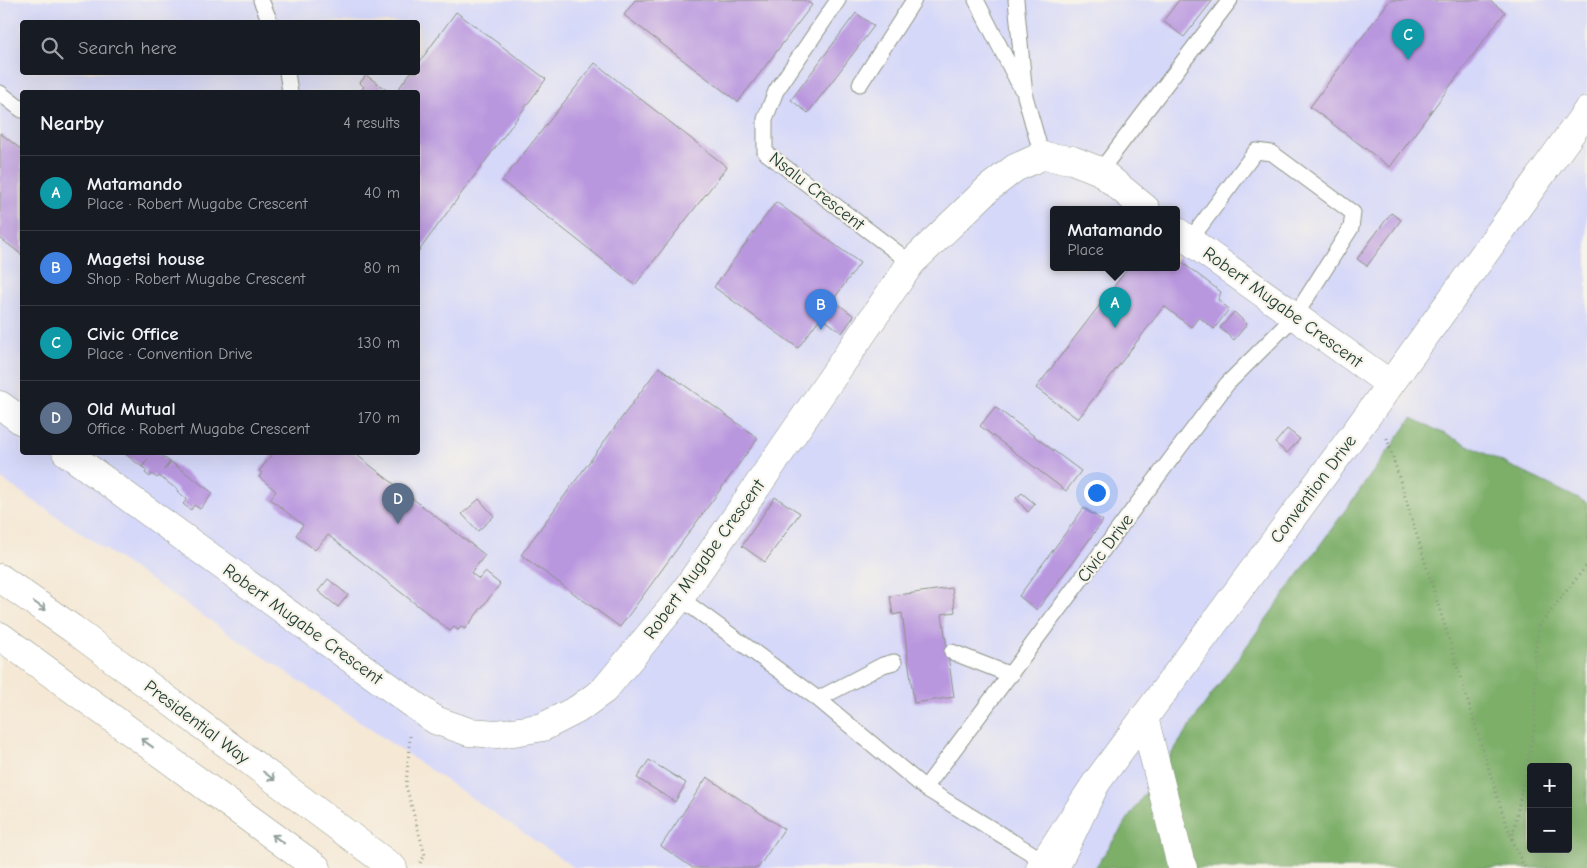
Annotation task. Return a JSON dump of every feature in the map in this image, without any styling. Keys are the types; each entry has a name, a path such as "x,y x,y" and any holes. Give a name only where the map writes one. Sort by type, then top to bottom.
{"street":[{"name":"Convention Drive","path":"1046,866 1096,783 1383,394 1587,111"},
{"name":"Robert Mugabe Crescent","path":"70,455 435,720 469,732 497,734 543,727 578,709 604,690 680,598 911,262 989,188 1015,168 1042,156"},
{"path":"1042,156 1072,160 1100,172 1142,206"},
{"name":"Robert Mugabe Crescent","path":"1183,236 1295,316 1383,394"},
{"path":"0,405 20,420"},
{"name":"Presidential Way","path":"0,578 74,629 392,868"},
{"path":"0,636 317,868"},
{"path":"1144,717 1183,868"}],"lane":[{"path":"260,0 269,20"},
{"name":"Nsalu Crescent","path":"838,0 776,90 765,119 765,152 911,262"},
{"path":"860,84 914,0"},
{"path":"976,0 1025,96"},
{"path":"1016,0 1025,96 1042,156"},
{"path":"1100,172 1230,0"},
{"path":"287,75 290,90"},
{"path":"0,93 20,108"},
{"name":"Civic Drive","path":"925,788 1227,384 1295,316 1351,228 1353,213 1272,153 1256,151 1183,236"},
{"path":"680,598 818,700 925,788 1046,866"},
{"path":"952,652 1010,675"},
{"path":"818,700 883,665 894,662"}],"path":[{"path":"1383,394 1512,840 1525,868"},
{"path":"1512,840 1535,724 1535,654 1540,626 1587,565"},
{"path":"417,868 425,855 406,786 409,739 418,708"}],"shaded area":[{"path":"0,0 1587,0 1587,868 575,868 0,478"}],"green space":[{"path":"1412,418 1587,503 1587,868 1095,868 1204,705"}],"building":[{"path":"635,0 804,0 812,5 738,102 624,15"},
{"path":"1179,0 1213,0 1184,37 1163,21"},
{"path":"1390,0 1489,0 1505,12 1390,167 1310,107"},
{"path":"456,12 546,79 420,249 420,90 398,90 409,75 420,75 420,61"},
{"path":"856,13 874,26 808,113 791,100"},
{"path":"595,63 727,167 635,285 502,181"},
{"path":"366,75 386,90 361,90 364,87 360,83"},
{"path":"0,133 20,148 20,253 0,238"},
{"path":"776,202 860,263 798,348 714,287"},
{"path":"1391,213 1401,220 1367,266 1357,259"},
{"path":"1180,261 1221,292 1218,300 1229,309 1214,329 1199,317 1191,327 1164,306 1078,419 1036,388 1126,271 1180,271"},
{"path":"837,303 854,316 842,333 825,320"},
{"path":"1234,312 1247,324 1234,340 1220,328"},
{"path":"659,367 758,438 620,627 521,555"},
{"path":"995,407 1081,471 1066,491 980,426"},
{"path":"1287,429 1300,439 1287,453 1275,443"},
{"path":"127,455 161,455 170,462 164,470 171,462 213,493 200,509 194,505 191,510 183,504 187,499 178,490 159,476 157,478 152,474 150,477 145,473 147,470"},
{"path":"272,455 357,455 485,555 471,573 479,579 485,572 500,584 465,629 461,627 458,630 454,627 450,631 328,535 315,550 296,535 303,525 270,499 276,491 259,477 262,473 259,471"},
{"path":"1022,493 1035,504 1028,512 1016,498"},
{"path":"775,497 800,513 765,562 742,546"},
{"path":"479,499 494,516 478,531 462,514"},
{"path":"1084,508 1103,521 1037,610 1019,596"},
{"path":"328,579 348,595 338,607 318,591"},
{"path":"952,588 955,612 942,614 954,697 914,703 902,613 893,615 890,596"},
{"path":"649,760 686,783 675,802 637,778"},
{"path":"707,777 784,829 758,868 693,868 661,846"}],"place":[{"name":"Civic Office","path":"1408,60"},
{"name":"Matamando","path":"1115,328"},
{"name":"Magetsi house","path":"821,330"},
{"name":"Old Mutual","path":"398,524"}]}
